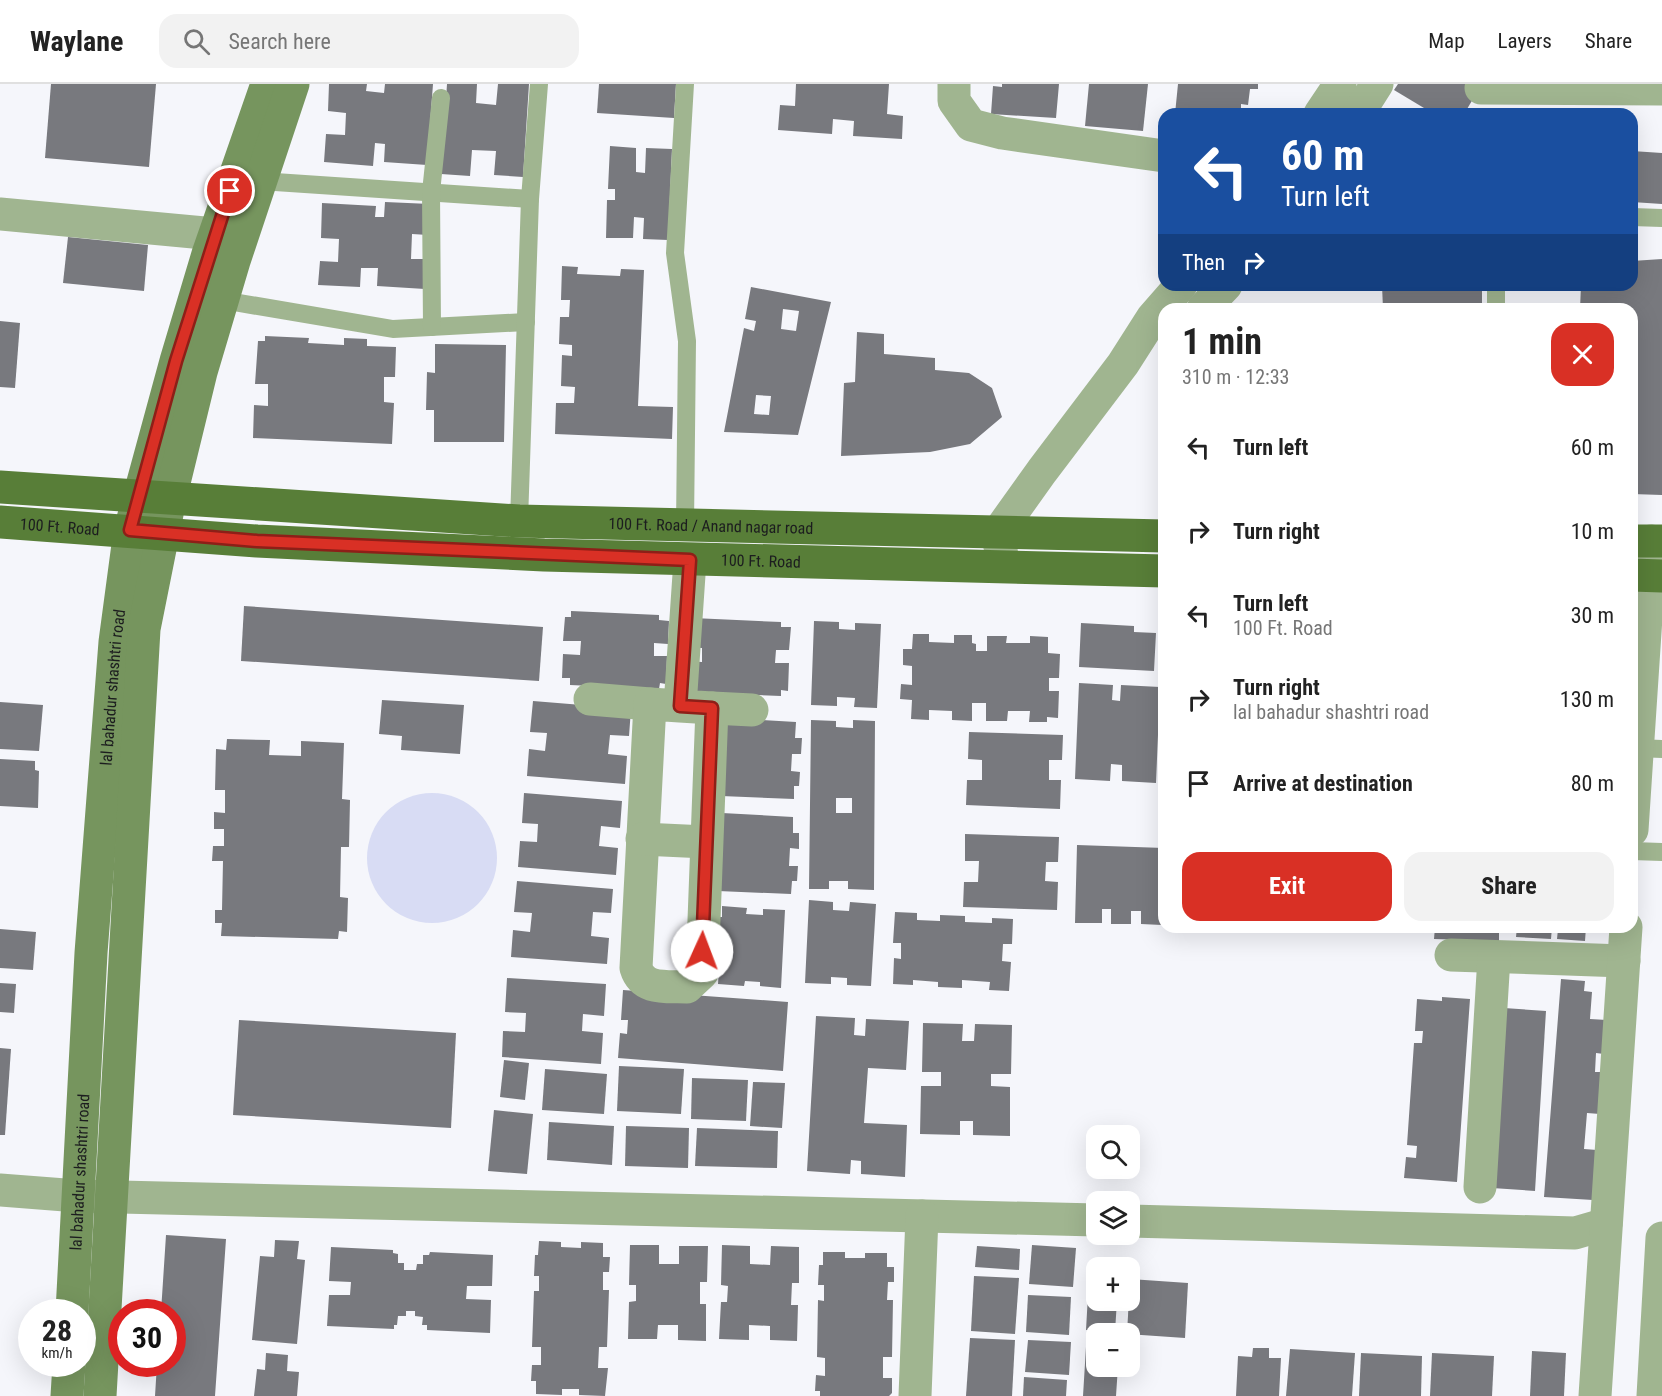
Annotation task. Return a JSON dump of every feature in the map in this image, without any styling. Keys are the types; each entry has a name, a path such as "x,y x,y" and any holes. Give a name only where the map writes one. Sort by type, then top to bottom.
{"main road":[{"name":"lal bahadur shashtri road","path":"73,1299 91,953 113,666 130,530 155,498 176,361 215,234 267,84"},
{"path":"100,1396 144,629 163,533 155,498 293,84"},
{"path":"0,487 155,498"},
{"name":"100 Ft. Road / Anand nagar road","path":"155,498 519,521 998,534 1158,536"},
{"name":"100 Ft. Road","path":"0,522 257,541 690,560 1158,571"},
{"path":"67,1396 68,1377"}],"street":[{"path":"954,84 954,101 971,125 1002,133 1158,155"},
{"path":"1324,108 1340,84"},
{"path":"1362,108 1377,84"},
{"path":"1480,88 1662,89"},
{"path":"0,213 215,234"},
{"path":"1165,303 1176,291"},
{"path":"1209,303 1220,291"},
{"path":"1005,568 998,534 1123,364 1158,311"},
{"path":"1123,364 1158,348"},
{"path":"1638,803 1650,748 1648,541"},
{"path":"690,560 642,839 636,968 639,978 649,985 687,987 702,973 712,708"},
{"path":"590,699 752,710"},
{"path":"642,839 706,842"},
{"path":"1595,1396 1626,933"},
{"path":"1451,955 1624,961"},
{"path":"1480,1187 1494,957"},
{"path":"0,1190 78,1196 1086,1220"},
{"path":"915,1396 922,1216"},
{"path":"1140,1221 1575,1233 1606,1224"},
{"path":"1653,1396 1660,1311 1662,1238"}],"lane":[{"path":"519,521 530,199 539,84"},
{"path":"685,84 675,253 687,341 685,526"},
{"path":"432,327 430,192 441,98"},
{"path":"260,181 530,199"},
{"path":"1638,217 1662,218"},
{"path":"222,300 393,329 526,322"},
{"path":"1638,851 1662,852"}],"shaded area":[{"path":"432,793 457,798 478,812 492,833 497,858 492,883 478,904 457,918 432,923 407,918 386,904 372,883 367,858 372,833 386,812 407,798"}],"building":[{"path":"51,84 156,84 149,167 45,158"},
{"path":"329,84 367,84 366,91 384,93 385,84 433,84 427,165 384,162 385,144 375,143 373,166 324,162 326,134 345,135 346,113 328,111"},
{"path":"447,84 477,84 476,103 496,105 498,84 529,84 523,177 494,175 496,151 472,150 470,176 441,174"},
{"path":"599,84 676,84 674,118 597,113"},
{"path":"796,84 889,84 887,114 903,116 902,139 853,136 854,121 833,119 832,134 778,130 780,105 795,106"},
{"path":"1002,84 1059,84 1056,118 991,114 993,86 1002,87"},
{"path":"1089,84 1148,84 1143,131 1085,126"},
{"path":"1178,84 1258,84 1258,89 1250,89 1248,105 1241,104 1241,108 1176,108"},
{"path":"1398,84 1482,84 1468,108 1424,108 1394,90"},
{"path":"610,146 636,148 636,172 645,173 646,148 672,149 668,240 643,239 644,218 634,217 633,238 606,238 607,200 615,200 615,189 608,189"},
{"path":"1638,151 1662,153 1662,204 1638,202"},
{"path":"385,202 430,204 428,235 412,234 411,259 427,259 425,289 377,286 378,268 361,268 360,287 318,285 320,261 338,262 339,239 321,238 322,203 376,206 375,217 384,217"},
{"path":"68,237 148,245 144,291 63,283"},
{"path":"1662,259 1662,495 1638,494 1638,303 1580,303 1581,291 1638,291 1638,261"},
{"path":"562,266 578,267 577,274 620,276 621,269 644,270 638,406 673,407 672,439 555,434 556,403 574,403 575,387 561,386 562,355 572,356 572,345 559,344 560,317 569,317 570,300 561,300"},
{"path":"751,287 831,302 798,435 724,432 744,328 754,331 756,321 745,319","holes":["783,309 799,311 796,331 781,329","756,395 771,396 769,415 754,414"]},
{"path":"1382,291 1482,291 1482,303 1383,303"},
{"path":"0,321 20,323 15,388 0,387"},
{"path":"857,332 884,334 884,354 935,358 935,370 969,373 992,388 1002,417 970,444 930,452 841,456 844,383 855,382"},
{"path":"265,336 309,338 308,343 344,345 344,338 367,339 367,346 396,347 395,377 384,377 384,402 394,403 392,444 253,438 254,405 268,406 268,384 255,384 258,341 265,341"},
{"path":"435,344 506,345 504,442 434,442 434,410 426,410 427,372 435,373"},
{"path":"244,606 543,627 539,681 241,661"},
{"path":"571,611 659,615 659,620 669,621 668,644 654,643 654,656 667,656 666,684 660,683 659,689 570,685 570,678 562,678 563,654 580,655 581,641 563,641 565,617 571,617"},
{"path":"693,618 781,622 781,627 791,627 789,650 776,650 775,663 789,663 788,691 781,690 781,696 691,692 685,661 702,662 702,648 686,647"},
{"path":"814,621 839,622 839,629 855,630 855,623 881,624 877,708 854,707 855,698 837,697 837,706 811,705"},
{"path":"1081,623 1134,626 1134,632 1156,633 1154,671 1079,667"},
{"path":"913,634 929,634 929,642 954,643 954,635 972,635 972,643 976,644 976,651 987,651 987,636 1007,636 1006,643 1030,643 1030,636 1048,637 1048,653 1060,654 1059,678 1049,678 1049,691 1059,691 1058,718 1047,717 1047,722 1029,722 1030,711 1008,711 1007,721 986,721 986,703 972,703 972,721 952,720 952,711 929,710 929,720 911,719 912,700 900,699 901,684 912,685 912,666 903,665 903,649 912,649"},
{"path":"1079,683 1113,685 1112,700 1120,701 1121,685 1158,687 1156,783 1122,781 1122,765 1111,764 1110,781 1075,779"},
{"path":"382,700 464,705 460,754 401,750 402,736 379,734"},
{"path":"533,701 631,709 629,736 610,735 608,754 627,756 625,784 527,776 529,749 545,751 547,733 530,732"},
{"path":"0,702 43,705 39,751 0,749"},
{"path":"724,718 796,722 795,738 802,738 801,754 792,754 791,771 800,772 799,786 794,786 794,799 721,796"},
{"path":"811,720 836,721 836,727 853,728 853,720 875,721 874,890 848,889 848,881 829,881 829,889 809,889","holes":["836,798 852,798 852,813 836,813"]},
{"path":"969,732 1063,735 1062,760 1049,760 1049,780 1061,780 1060,809 966,805 967,780 982,780 982,760 968,759"},
{"path":"227,739 270,740 269,755 301,756 301,741 344,743 342,799 350,800 349,847 341,847 340,897 348,898 347,932 339,931 338,939 221,936 222,923 215,923 215,910 222,910 223,861 212,861 213,846 224,846 224,829 214,829 214,812 225,813 225,790 215,790 216,749 226,750"},
{"path":"0,759 35,761 35,770 39,771 38,808 0,806"},
{"path":"524,793 622,801 620,828 601,826 599,846 618,848 616,875 518,867 520,841 537,842 538,824 522,823"},
{"path":"722,813 793,817 793,833 799,833 799,849 790,848 789,866 798,866 797,881 792,881 791,894 718,891"},
{"path":"965,834 1059,837 1058,862 1046,862 1045,881 1058,882 1057,910 963,907 964,882 978,882 979,861 965,861"},
{"path":"1077,845 1158,848 1158,925 1141,924 1141,911 1131,911 1131,924 1111,924 1111,909 1102,909 1102,923 1075,923"},
{"path":"517,881 613,889 611,913 593,912 591,936 609,938 607,964 511,957 513,930 530,932 532,913 514,912"},
{"path":"809,900 833,902 833,910 849,911 850,902 876,904 871,986 847,985 847,978 831,977 831,984 805,983"},
{"path":"722,906 747,908 746,914 763,915 763,909 785,910 781,988 760,986 760,982 745,981 744,986 718,984 719,970 713,970 714,956 720,957 721,937 714,936 715,917 722,917"},
{"path":"895,912 917,913 917,920 940,921 940,915 965,916 965,922 992,923 992,918 1013,919 1012,944 1003,944 1002,961 1011,962 1009,991 989,990 990,982 962,980 962,988 938,987 938,982 913,980 913,985 893,984 894,958 901,959 901,943 893,943"},
{"path":"0,929 36,932 33,970 0,968"},
{"path":"1434,933 1499,933 1499,941 1434,939"},
{"path":"1516,933 1552,933 1551,939 1516,937"},
{"path":"1558,933 1586,933 1585,941 1557,939"},
{"path":"507,978 606,984 604,1016 583,1014 582,1031 603,1033 601,1064 502,1057 503,1031 525,1032 526,1013 505,1012"},
{"path":"1561,979 1585,981 1584,991 1592,992 1590,1019 1607,1020 1604,1054 1596,1053 1595,1072 1603,1072 1600,1114 1587,1113 1584,1149 1597,1150 1593,1200 1544,1197"},
{"path":"0,983 16,984 14,1013 0,1012"},
{"path":"623,990 788,1002 783,1071 618,1058 620,1033 627,1034 628,1020 621,1020"},
{"path":"1442,997 1470,999 1457,1182 1404,1178 1406,1157 1416,1158 1417,1146 1407,1145 1414,1043 1422,1043 1423,1031 1415,1031 1417,999 1442,1001"},
{"path":"1504,1008 1546,1011 1535,1191 1492,1188"},
{"path":"816,1016 855,1018 854,1035 865,1036 866,1019 909,1021 906,1070 868,1068 864,1123 907,1125 905,1177 861,1174 861,1161 851,1160 850,1174 807,1171"},
{"path":"239,1020 456,1033 451,1128 233,1115"},
{"path":"923,1023 963,1024 962,1041 974,1041 975,1024 1012,1025 1011,1074 991,1074 991,1086 1010,1087 1010,1136 973,1135 973,1121 960,1121 960,1135 920,1134 921,1086 941,1086 941,1072 922,1072"},
{"path":"0,1048 11,1049 5,1135 0,1135"},
{"path":"504,1060 529,1063 525,1100 500,1097"},
{"path":"619,1066 684,1069 681,1114 617,1111"},
{"path":"545,1069 607,1074 604,1114 542,1110"},
{"path":"692,1078 748,1080 746,1121 691,1119"},
{"path":"753,1082 785,1083 782,1128 750,1126"},
{"path":"494,1110 533,1114 527,1174 488,1171"},
{"path":"549,1122 614,1126 612,1165 547,1160"},
{"path":"626,1126 689,1128 688,1168 625,1166"},
{"path":"697,1128 778,1131 777,1168 695,1166"},
{"path":"166,1235 226,1239 215,1396 155,1396 156,1377 186,1377 186,1299 162,1299"},
{"path":"275,1240 299,1241 297,1259 305,1260 297,1344 252,1340 260,1256 274,1257"},
{"path":"539,1241 561,1242 561,1247 581,1248 581,1242 603,1243 603,1257 610,1257 609,1272 603,1272 603,1290 609,1290 607,1347 599,1347 598,1368 608,1368 605,1396 579,1395 579,1389 562,1389 562,1395 536,1394 536,1381 531,1381 532,1365 541,1365 541,1347 532,1347 534,1291 539,1291 539,1276 534,1276 535,1255 538,1255"},
{"path":"630,1245 659,1245 659,1264 679,1264 679,1246 708,1246 707,1282 700,1282 700,1304 706,1304 706,1341 678,1340 678,1325 658,1325 657,1339 628,1339 629,1302 636,1301 636,1285 629,1285"},
{"path":"722,1245 750,1246 750,1264 770,1265 771,1246 799,1247 799,1283 792,1283 791,1305 798,1305 797,1341 770,1340 770,1326 749,1325 749,1340 719,1339 721,1302 727,1302 728,1286 721,1285"},
{"path":"1032,1245 1076,1248 1073,1287 1029,1284"},
{"path":"977,1246 1020,1249 1019,1270 975,1267"},
{"path":"331,1247 393,1250 393,1253 398,1254 398,1263 404,1263 404,1270 416,1270 417,1264 423,1264 423,1255 429,1255 430,1252 493,1255 492,1286 467,1286 466,1299 491,1300 490,1333 427,1330 427,1325 422,1325 423,1317 415,1316 415,1311 406,1311 406,1316 398,1316 394,1329 327,1326 329,1295 350,1295 351,1282 329,1281"},
{"path":"823,1252 845,1252 845,1258 865,1258 865,1253 887,1253 887,1267 894,1267 894,1282 888,1282 887,1300 893,1300 892,1357 883,1357 883,1378 892,1378 892,1393 889,1396 820,1396 820,1391 815,1391 816,1375 825,1376 825,1358 817,1357 818,1300 824,1301 824,1285 818,1285 819,1265 823,1265"},
{"path":"974,1276 1019,1278 1015,1334 971,1331"},
{"path":"1140,1280 1188,1283 1185,1338 1140,1335 1140,1323 1128,1323 1128,1311 1140,1311"},
{"path":"1028,1295 1071,1297 1069,1335 1026,1332"},
{"path":"1087,1311 1116,1311 1116,1323 1086,1323"},
{"path":"970,1338 1015,1340 1012,1396 966,1396"},
{"path":"1028,1340 1071,1342 1069,1375 1025,1372"},
{"path":"1086,1347 1086,1377 1117,1377 1116,1396 1083,1396"},
{"path":"1253,1348 1269,1348 1269,1358 1281,1358 1279,1396 1236,1396 1238,1356 1252,1357"},
{"path":"1290,1349 1355,1353 1352,1396 1286,1396"},
{"path":"1532,1351 1566,1353 1564,1396 1530,1396"},
{"path":"266,1353 288,1355 287,1371 299,1372 297,1396 254,1396 257,1369 265,1370"},
{"path":"1361,1353 1422,1356 1421,1396 1359,1396"},
{"path":"1432,1353 1494,1356 1492,1396 1430,1396"},
{"path":"1024,1377 1067,1380 1066,1396 1023,1396"}],"route":[{"path":"230,191 208,254 176,361 130,530 257,541 690,560 680,706 712,708 702,951"}]}
